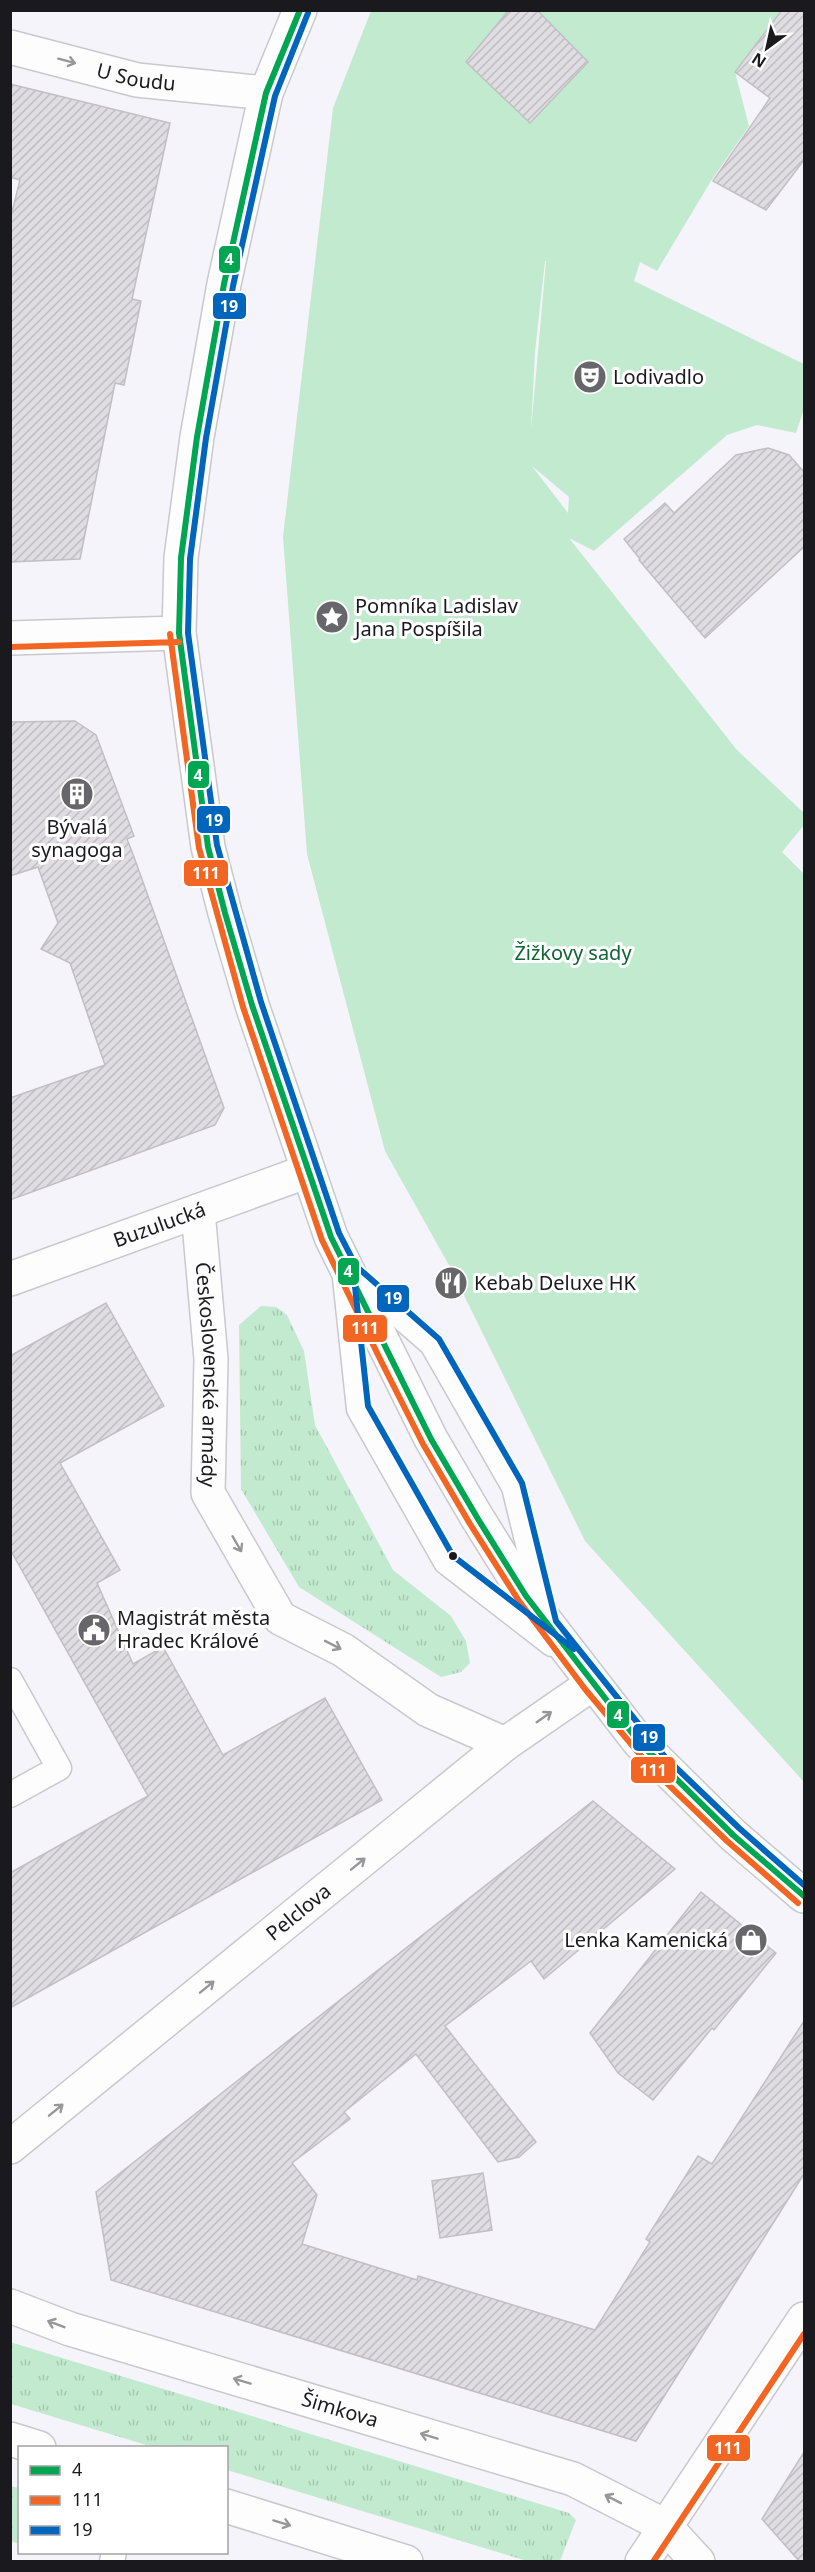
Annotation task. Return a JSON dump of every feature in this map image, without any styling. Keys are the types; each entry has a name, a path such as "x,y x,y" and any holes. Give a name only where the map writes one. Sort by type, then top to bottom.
{"street":[{"path":"300,10 266,93 224,284 197,437 181,558 179,633 208,848 252,1005 331,1237 431,1439 484,1529 548,1625 658,1763 733,1835 804,1896"},
{"name":"U Soudu","path":"10,47 137,80 266,93"},
{"path":"10,638 179,633"},
{"name":"Buzulucká","path":"10,1279 308,1171"},
{"name":"Československé armády","path":"198,1211 211,1359 208,1493 236,1542 280,1618 343,1650 428,1710 506,1744"},
{"name":"Pelclova","path":"10,2147 506,1744 585,1673"},
{"name":"Šimkova","path":"10,2306 69,2329 573,2479 665,2526 698,2562"},
{"path":"642,2562 804,2319"},
{"path":"10,2439 33,2446"},
{"path":"228,2507 406,2562"}],"lane":[{"path":"346,1266 432,1344 514,1487 548,1625"},
{"path":"346,1266 359,1409 446,1562 585,1673"},
{"path":"10,1680 59,1768 10,1795"}],"green space":[{"name":"Žižkovy sady","path":"371,11 782,11 735,72 749,126 711,181 657,271 640,262 634,281 804,364 804,409 796,433 757,425 727,435 594,551 569,538 737,750 804,813 804,825 782,852 804,874 804,1782 585,1541 450,1267 385,1151 307,854 283,537 333,108","holes":["546,261 531,431 535,352","532,466 569,497 568,513"]},
{"path":"261,1306 276,1307 287,1315 304,1351 315,1425 393,1570 451,1616 466,1641 470,1663 461,1672 441,1677 299,1587 241,1489 239,1325"},
{"path":"10,2342 569,2513 576,2520 560,2561 527,2561 228,2470 228,2446 150,2446 11,2404"},
{"path":"10,2486 18,2488 18,2544 11,2541"}],"building":[{"path":"509,10 537,10 588,62 530,123 466,62"},
{"path":"782,10 804,10 804,160 766,210 713,181 770,98 735,72"},
{"path":"10,84 170,123 132,299 141,301 124,385 115,383 80,559 10,562 10,220 20,180 10,177"},
{"path":"768,448 789,455 804,472 804,547 705,638 624,539 665,503 674,513 736,455"},
{"path":"75,721 96,735 134,836 127,839 224,1108 215,1125 10,1200 10,1098 105,1065 70,963 41,949 58,923 38,867 10,876 10,722"},
{"path":"106,1303 164,1406 60,1463 120,1570 97,1583 133,1664 163,1647 223,1755 325,1698 382,1800 10,2008 10,1873 148,1796 10,1549 10,1356"},
{"path":"593,1801 675,1869 544,1979 531,1961 445,2026 536,2142 519,2157 498,2162 416,2054 344,2112 350,2119 292,2163 317,2195 302,2244 417,2280 418,2276 595,2330 650,2242 646,2239 698,2156 712,2164 804,2021 804,2174 636,2441 111,2280 96,2192"},
{"path":"701,1892 776,1953 714,2030 712,2028 653,2100 618,2073 590,2033"},
{"path":"483,2173 492,2230 440,2238 432,2181"},
{"path":"804,2452 804,2562 800,2562 762,2519"}],"transit line":[{"name":"4","path":"300,10 266,93 224,284 197,437 181,558 179,633 208,847 225,913 252,1005 331,1237 431,1439 478,1519 526,1596 639,1742 733,1835 804,1896"},
{"name":"19","path":"308,13 275,96 233,286 206,438 190,559 188,633 217,845 261,1002 339,1233 356,1266 439,1339 522,1483 556,1621 665,1757 739,1828 804,1885"},
{"name":"111","path":"170,634 199,848 243,1007 322,1240 383,1365 423,1444 470,1524 519,1601 585,1689 652,1769 727,1841 798,1903"},
{"name":"111","path":"10,647 179,642"},
{"name":"19","path":"352,1259 368,1406 453,1556 574,1649"},
{"name":"111","path":"653,2562 804,2334"}],"place":[{"name":"Lodivadlo","path":"590,377"},
{"name":"Pomníka Ladislav Jana Pospíšila","path":"332,617"},
{"name":"Bývalá synagoga","path":"77,794"},
{"name":"Kebab Deluxe HK","path":"451,1283"},
{"name":"Magistrát města Hradec Králové","path":"94,1630"},
{"name":"Lenka Kamenická","path":"751,1940"}]}
